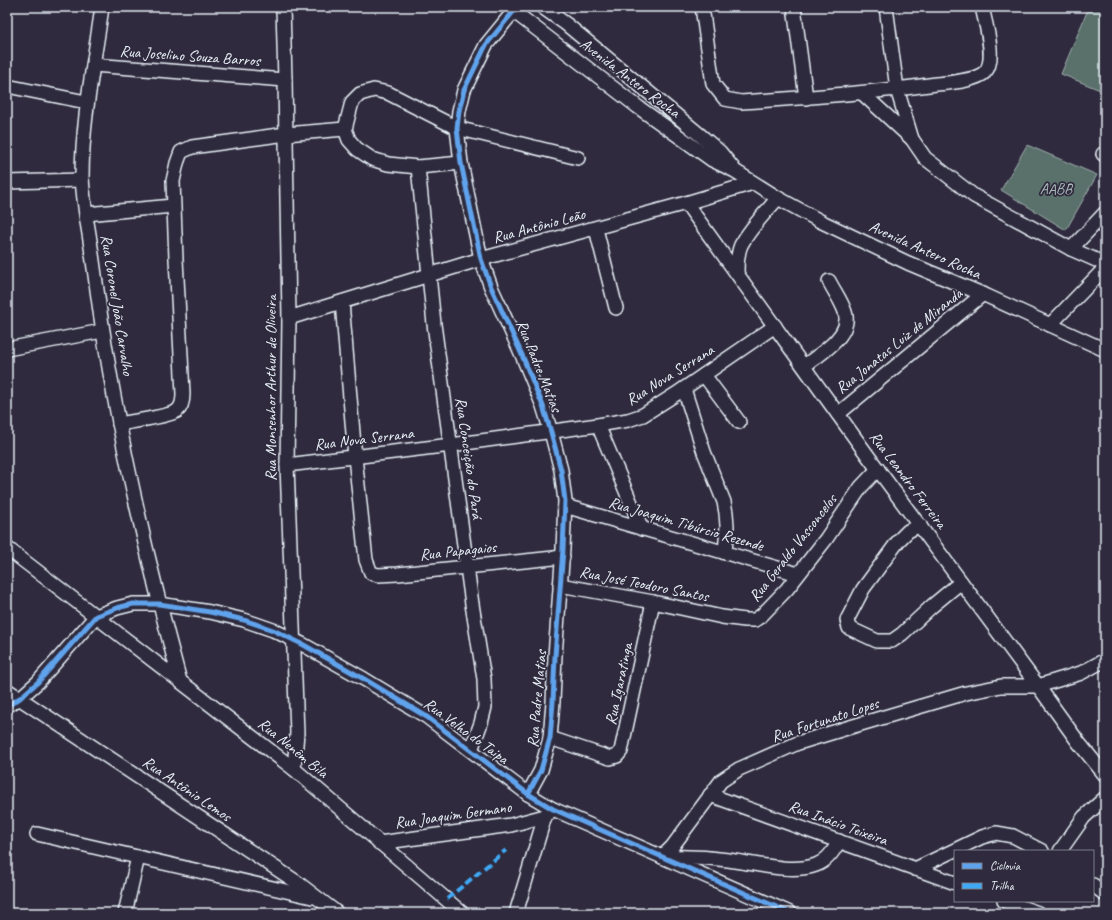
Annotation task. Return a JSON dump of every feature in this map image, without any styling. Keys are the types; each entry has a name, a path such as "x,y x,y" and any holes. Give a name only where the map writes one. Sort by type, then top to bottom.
{"street":[{"name":"Rua Coronel João Carvalho","path":"102,7 86,102 82,180 102,330 126,464 159,604 180,681"},
{"name":"Rua Monsenhor Arthur de Oliveira","path":"283,7 289,318 287,465 297,733 294,769"},
{"name":"Avenida Antero Rocha","path":"542,7 575,31 715,148 735,171"},
{"path":"702,7 713,84 725,99 741,102 862,93 976,77 986,71 989,63 990,47 982,7"},
{"path":"794,7 806,98"},
{"path":"886,7 897,89 912,139"},
{"name":"Avenida Antero Rocha","path":"513,9 638,107 712,160 735,171 778,198 820,221 908,263 983,294 1105,350"},
{"name":"Rua Padre Matias","path":"513,9 486,45 464,90 457,128 461,163 480,260 543,406 561,470 565,506 563,557 550,738 541,770 528,794"},
{"path":"561,47 575,31"},
{"name":"Rua Joselino Souza Barros","path":"93,65 285,80"},
{"path":"7,86 86,102"},
{"path":"461,163 418,167 388,164 372,158 357,149 349,140 345,129 352,102 360,94 374,90 388,93 457,128 578,158"},
{"path":"862,93 912,139 926,158 974,196 1071,249 1105,264"},
{"path":"119,424 161,416 177,411 182,404 183,394 173,206 173,180 181,152 192,147 286,134 345,129"},
{"name":"Rua Conceição do Pará","path":"418,167 429,276 467,567 484,679 485,707 471,750"},
{"path":"7,182 82,180"},
{"name":"Rua Antônio Leão","path":"289,318 480,260 596,229 753,183"},
{"path":"737,273 738,258 741,246 750,232 778,198"},
{"name":"Rua Leandro Ferreira","path":"686,203 878,469 1079,743 1105,775"},
{"path":"86,214 173,206"},
{"path":"1071,249 1105,213"},
{"path":"596,229 616,308"},
{"path":"1050,325 1105,269"},
{"path":"804,366 833,345 846,324 846,313 829,281"},
{"name":"Rua Jonatas Luiz de Miranda","path":"838,414 983,294"},
{"path":"342,302 355,457"},
{"name":"Rua Nova Serrana","path":"287,465 598,426 628,420 643,415 684,389 775,326"},
{"path":"7,349 102,330"},
{"path":"704,375 739,422"},
{"path":"684,389 704,452 724,502 727,526 725,553"},
{"path":"598,426 642,529"},
{"name":"Rua Papagaios","path":"355,457 366,560 371,573 378,575 398,574 563,557"},
{"name":"Rua Geraldo Vasconcelos","path":"722,617 755,620 762,615 772,605 826,539 861,487 878,469"},
{"name":"Rua Joaquim Tibúrcio Rezende","path":"565,506 798,574"},
{"path":"920,525 908,531 899,540 863,589 848,620 849,628 877,641 892,641 961,582"},
{"name":"Rua Nenêm Bila","path":"7,548 294,769 462,913"},
{"name":"Rua José Teodoro Santos","path":"560,585 653,602 722,617"},
{"name":"Rua Igaratinga","path":"550,738 610,758 617,756 621,751 653,602"},
{"name":"Rua Velho do Taipa","path":"96,616 133,604 159,604 210,612 244,620 273,630 364,679 427,717 528,794 549,812 662,857 790,913"},
{"path":"7,706 15,695 38,682 96,616"},
{"name":"Rua Fortunato Lopes","path":"662,857 672,847 721,781 740,769 798,743 966,693 1001,686 1038,686 1081,672 1105,660"},
{"name":"Rua Antônio Lemos","path":"15,695 268,863 337,913"},
{"name":"Rua Inácio Teixeira","path":"710,795 954,883"},
{"path":"1061,850 1084,817 1105,798"},
{"path":"516,913 549,812"},
{"name":"Rua Joaquim Germano","path":"379,843 512,825 549,812"},
{"path":"955,850 982,837 996,833 1013,836 1040,850"},
{"path":"37,834 317,898"},
{"path":"662,857 685,856 727,860 770,867 800,868 817,865 832,854 839,841"},
{"path":"916,869 954,851"},
{"path":"124,913 138,857"},
{"path":"260,885 268,863"},
{"path":"1094,886 1105,894"},
{"path":"447,899 450,913"},
{"path":"1007,902 1038,913"}],"green space":[{"path":"1089,7 1105,8 1105,92 1061,74"},
{"name":"AABB","path":"1027,145 1097,175 1066,230 1001,190"}],"marked path":[{"path":"447,899 506,850"}],"cycle path":[{"path":"519,7 513,12 486,45 464,90 457,128 461,163 481,259 491,287 543,406 561,470 565,501 550,738 541,770 528,794"},
{"path":"7,706 20,698 38,682 96,616 117,608 133,604 159,604 210,612 244,620 273,630 302,644 427,717 528,794 553,809 790,913"}]}
